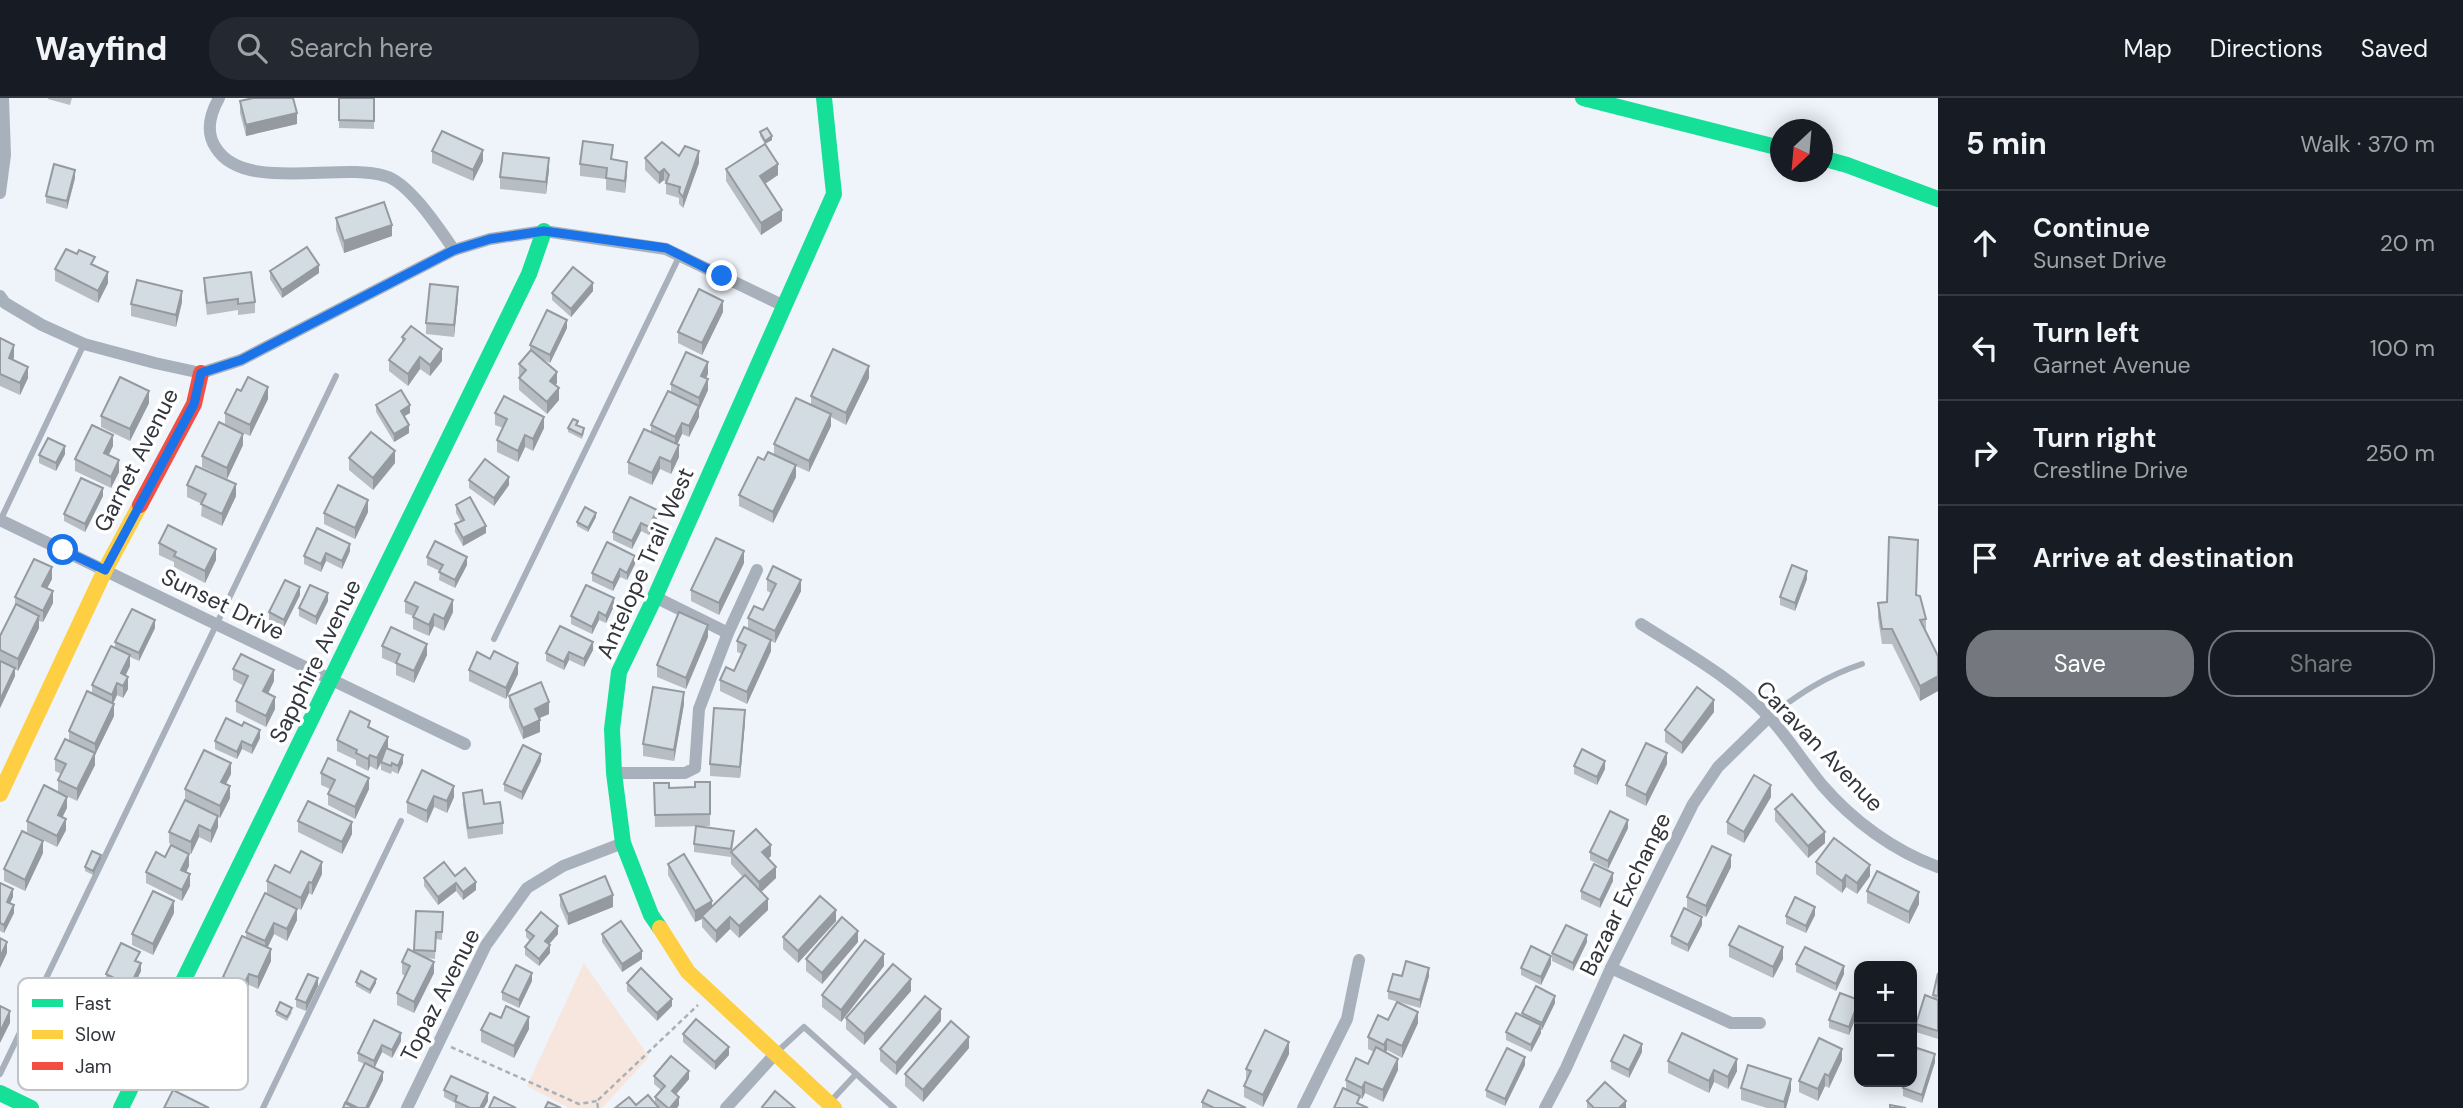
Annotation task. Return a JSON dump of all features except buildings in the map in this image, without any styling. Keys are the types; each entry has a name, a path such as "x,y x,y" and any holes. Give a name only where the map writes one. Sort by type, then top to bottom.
{"street":[{"path":"0,193 5,155 3,98"},
{"path":"219,98 211,112 210,139 220,156 237,167 261,172 363,173 387,176 410,194 431,216 454,250"},
{"name":"Antelope Trail West","path":"824,98 834,194 619,672 611,729 623,843 651,915 688,972 831,1106"},
{"path":"1583,98 1770,145"},
{"path":"1833,161 1938,199"},
{"path":"0,296 5,303 42,325 84,344 201,373 241,360 454,250 490,239 544,231 666,248 784,306"},
{"name":"Sapphire Avenue","path":"183,978 529,274 544,231"},
{"name":"Garnet Avenue","path":"0,794 105,570 194,404 201,373"},
{"name":"Sunset Drive","path":"0,520 465,744"},
{"path":"614,773 685,773 695,768 699,709 728,633 757,570"},
{"path":"655,597 728,633"},
{"name":"Caravan Avenue","path":"1641,624 1717,672 1769,717 1823,785 1848,811 1895,846 1938,867"},
{"name":"Bazaar Exchange","path":"1545,1108 1693,804 1718,767 1769,717"},
{"name":"Topaz Avenue","path":"407,1108 486,945 527,888 563,866 623,843"},
{"path":"1303,1108 1347,1019 1359,960"},
{"path":"1611,968 1731,1023 1760,1023"},
{"path":"726,1108 775,1054"},
{"name":"Sapphire Avenue","path":"121,1108 128,1090"},
{"path":"0,1093 31,1108"}],"lane":[{"path":"494,639 680,256"},
{"path":"0,520 84,344"},
{"path":"46,978 336,376"},
{"path":"1769,717 1805,690 1838,672 1862,664"},
{"path":"263,1108 401,821"},
{"path":"775,1054 804,1027 894,1108"},
{"path":"0,1074 18,1037"},
{"path":"831,1106 856,1074"}],"path":[{"path":"439,1042 579,1104 597,1101 710,993"},
{"path":"597,1101 598,1108"}],"shaded area":[{"path":"584,963 649,1057 602,1108 569,1108 527,1086"}],"traffic: fast":[{"path":"660,928 651,915 623,843 614,773 612,729 619,672 834,194 824,98"},
{"path":"1583,98 1770,145"},
{"path":"1833,161 1938,199"},
{"path":"185,978 529,274 544,231"},
{"path":"121,1108 130,1090"},
{"path":"0,1093 31,1108"}],"traffic: slow":[{"path":"0,794 105,570 140,505"},
{"path":"660,928 688,972 834,1108"}],"traffic: jam":[{"path":"140,505 194,404 201,373"}],"route":[{"path":"63,550 105,570 194,404 201,373 241,360 454,250 490,239 544,231 666,248 722,276"}]}
